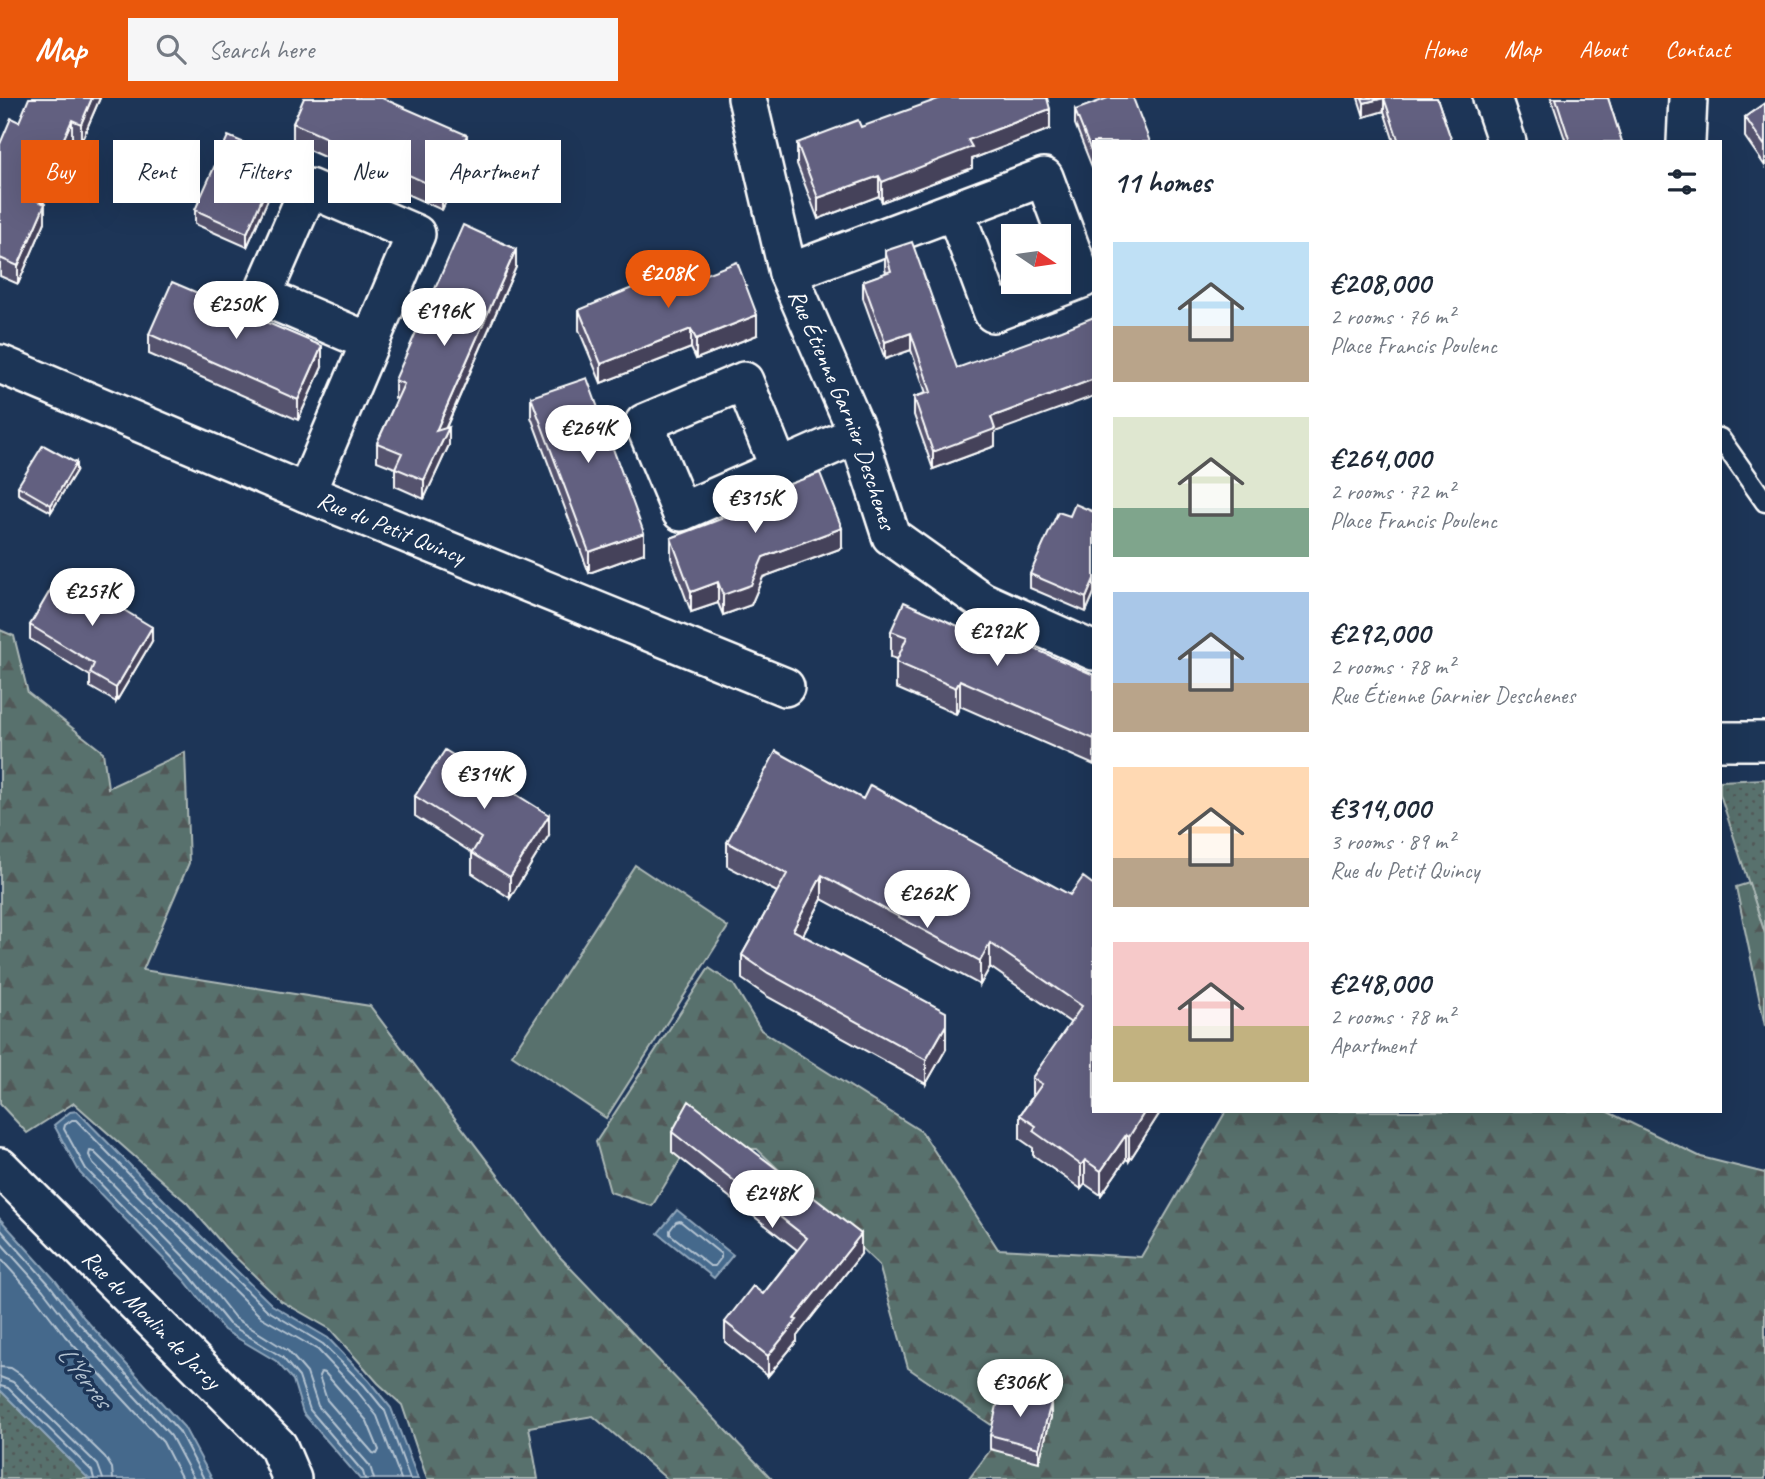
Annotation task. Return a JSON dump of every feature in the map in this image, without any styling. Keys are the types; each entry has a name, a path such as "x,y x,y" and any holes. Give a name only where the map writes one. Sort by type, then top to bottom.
{"street":[{"name":"Rue Étienne Garnier Deschenes","path":"747,98 788,273 858,434 891,536 982,601 1092,650"},
{"path":"1492,98 1506,140"},
{"path":"1686,140 1688,98"},
{"path":"306,492 370,342 416,234 309,188 262,296 370,342"},
{"path":"788,273 955,211"},
{"name":"Rue du Petit Quincy","path":"0,364 785,687"},
{"path":"779,468 858,434"},
{"path":"1722,741 1765,741"},
{"name":"Rue du Moulin de Jarcy","path":"0,1167 278,1446 292,1479"}],"lane":[{"path":"1722,441 1765,502"}],"green space":[{"path":"0,630 14,636 28,693 103,752 108,788 185,752 189,863 143,970 370,1006 559,1256 772,1479 667,1479 593,1416 529,1427 538,1479 427,1479 402,1405 378,1383 330,1329 281,1301 226,1248 187,1203 74,1103 27,1133 0,1104"},
{"path":"1765,779 1765,934 1722,800 1722,781"},
{"path":"635,865 728,927 606,1118 512,1055"},
{"path":"1749,883 1765,934 1765,1026 1736,887"},
{"path":"709,968 734,985 761,1030 922,1132 998,1249 1141,1257 1225,1113 1610,1113 1701,1157 1765,1173 1765,1479 969,1479 1003,1433 908,1368 879,1265 757,1149 688,1147 652,1206 610,1192 596,1142"},
{"path":"0,1390 87,1476 89,1479 0,1479"}],"water":[{"path":"77,1111 272,1305 328,1338 369,1381 391,1408 418,1479 360,1479 303,1413 293,1380 276,1361 224,1330 185,1281 80,1173 54,1125 70,1112"},
{"path":"677,1210 733,1255 714,1278 658,1233"},
{"name":"L'Yerres","path":"0,1219 55,1280 84,1318 184,1427 212,1479 89,1479 0,1390"}],"building":[{"path":"29,98 92,98 81,124 72,120 63,140 21,140 21,203 45,204 18,266 0,258 0,144 11,118 19,122"},
{"path":"304,98 382,98 467,135 465,140 425,140 425,182 411,176 411,140 331,140 293,123"},
{"path":"941,98 1047,98 1050,109 968,140 972,147 882,182 879,176 818,198 797,143 858,120 861,127"},
{"path":"1108,98 1133,98 1149,140 1092,140 1092,153 1075,110"},
{"path":"1362,98 1383,98 1364,103"},
{"path":"1384,98 1437,98 1451,140 1398,140"},
{"path":"1556,98 1608,98 1621,140 1569,140"},
{"path":"1765,103 1765,146 1745,117"},
{"path":"214,167 214,203 260,203 247,233 195,210"},
{"path":"463,225 516,249 436,431 449,427 424,480 395,468 402,453 377,443 404,384 395,380"},
{"path":"912,242 957,368 1092,318 1092,380 991,417 995,429 933,452 914,397 931,392 911,333 885,342 863,281 891,271 885,251"},
{"path":"737,262 757,315 696,339 691,329 601,364 579,310 661,276 701,263 706,274"},
{"path":"172,282 322,346 298,400 149,334"},
{"path":"587,378 644,533 589,552 531,397"},
{"path":"43,445 76,463 51,505 18,486"},
{"path":"820,473 842,528 763,557 751,585 723,595 718,582 691,592 671,538 760,504 759,495"},
{"path":"1075,504 1092,511 1092,584 1086,598 1030,574 1058,512 1070,516"},
{"path":"61,572 152,627 116,688 90,673 94,664 30,625"},
{"path":"904,602 976,634 980,625 1092,674 1092,738 960,680 956,688 896,662 907,637 891,631"},
{"path":"445,750 549,815 510,877 472,853 481,838 415,796"},
{"path":"776,751 863,799 870,785 1070,895 1083,877 1092,884 1092,1113 1144,1113 1129,1137 1126,1135 1101,1171 1085,1160 1081,1165 1033,1131 1036,1126 1020,1115 1042,1084 1032,1078 1082,1006 990,943 980,961 822,875 793,930 946,1012 946,1025 926,1060 768,973 742,955 787,874 727,842"},
{"path":"689,1101 861,1234 768,1356 725,1322 753,1286 763,1294 807,1238 672,1132"},
{"path":"1001,1389 1051,1403 1039,1448 990,1435"}]}
